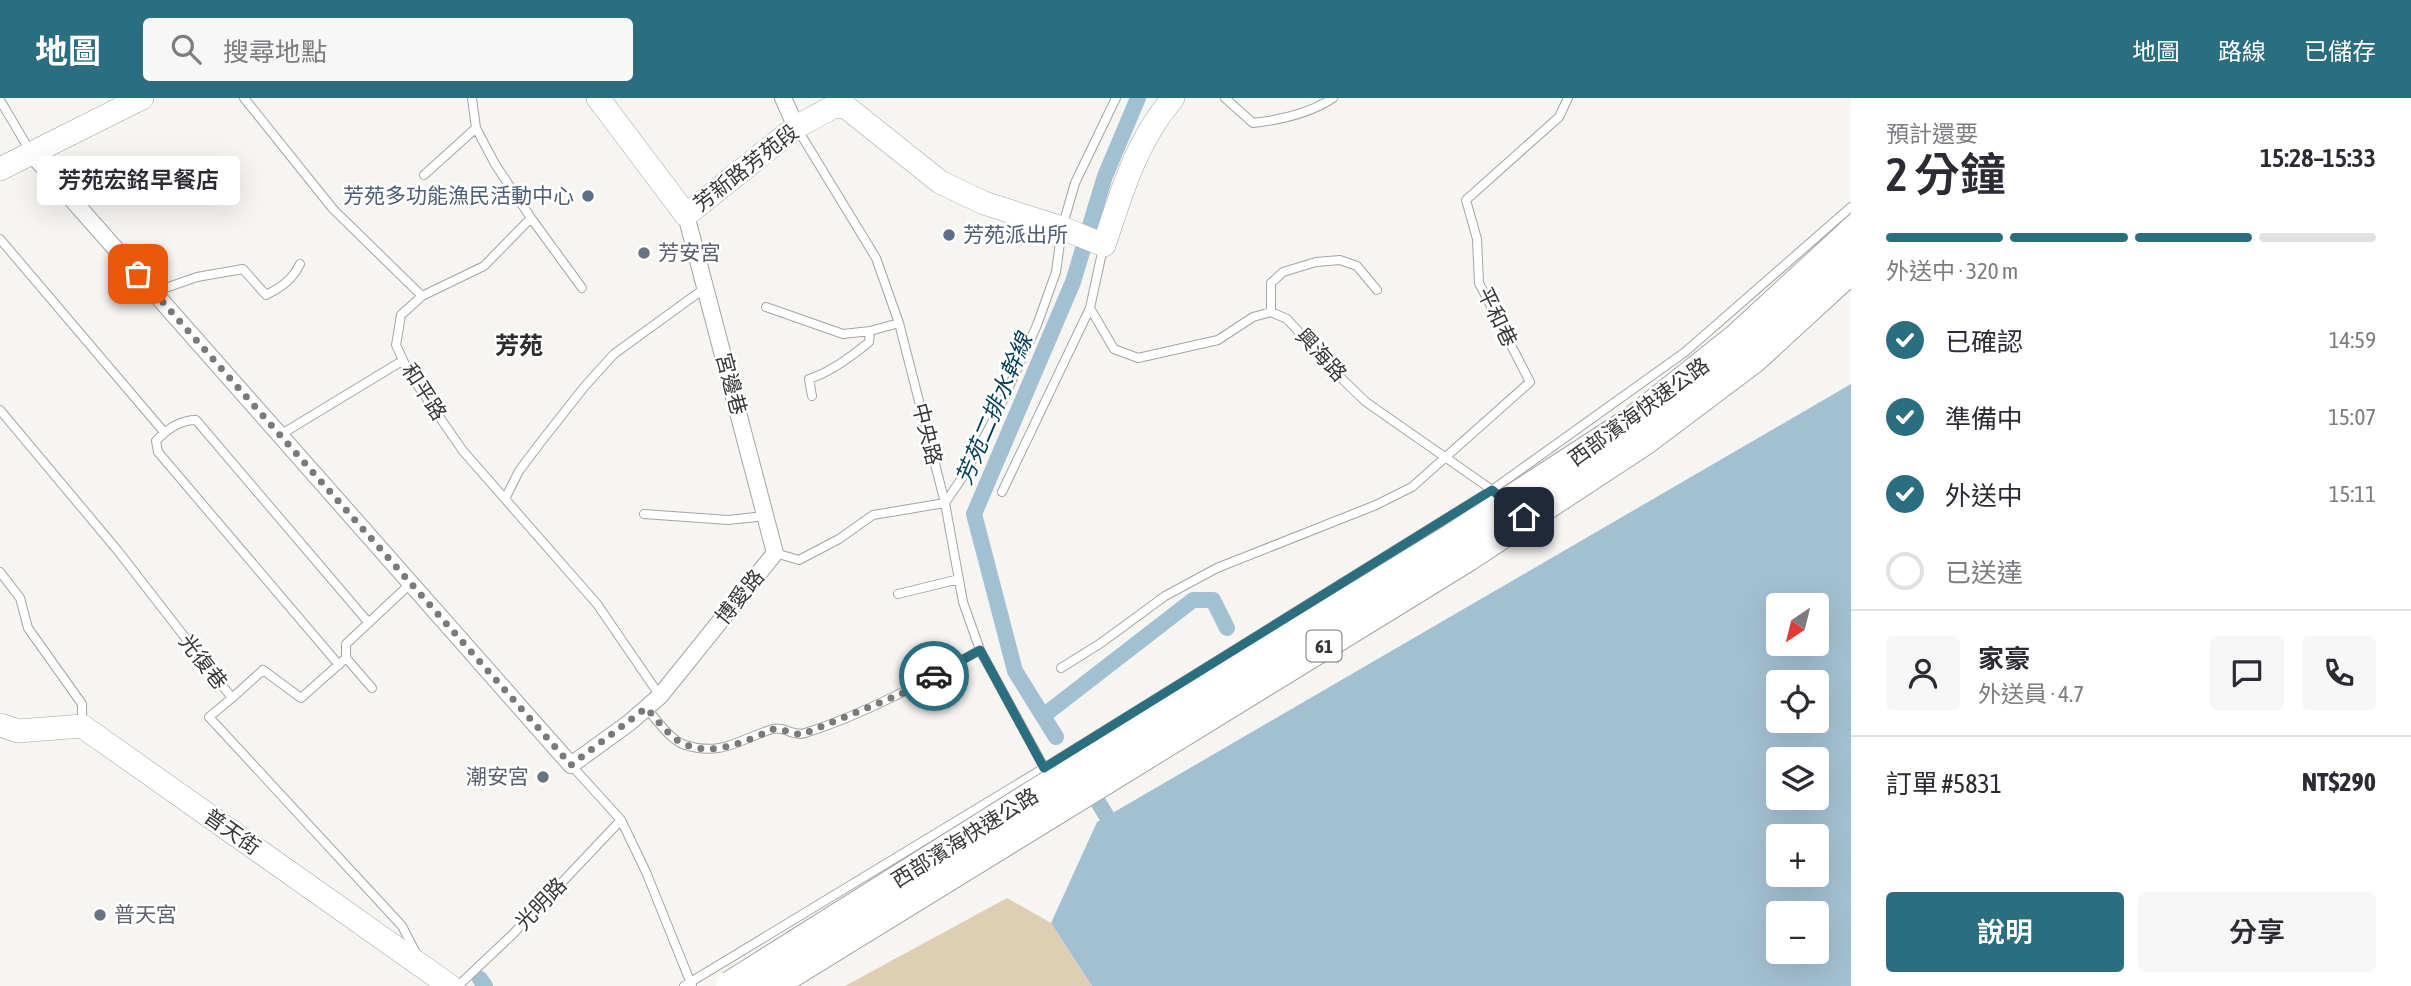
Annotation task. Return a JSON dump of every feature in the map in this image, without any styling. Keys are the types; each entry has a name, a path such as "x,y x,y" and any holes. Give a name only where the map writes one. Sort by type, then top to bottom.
{"highway":[{"name":"西部濱海快速公路","path":"731,986 1033,796 1452,539 1634,421 1737,339 1851,234"},
{"name":"西部濱海快速公路","path":"769,986 1455,564 1633,447 1753,358 1851,268"}],"street":[{"path":"0,169 142,98"},
{"path":"598,98 686,215"},
{"name":"中央路","path":"783,98 796,127"},
{"path":"1104,245 1135,155 1172,98"},
{"name":"芳新路芳苑段","path":"686,215 796,127 838,102 940,182 984,204 1062,228 1104,245"},
{"path":"31,153 571,765"},
{"name":"宮邊巷","path":"686,215 775,553"},
{"name":"博愛路","path":"571,765 660,696 775,553"},
{"path":"0,726 18,731 82,726"},
{"name":"普天街","path":"82,726 450,986"}],"lane":[{"path":"244,98 333,209 422,296"},
{"path":"472,98 476,128 495,164 582,288"},
{"path":"944,503 966,472 998,411 1037,325 1056,272 1062,228 1075,183 1116,98"},
{"path":"1225,98 1252,123 1276,120 1320,107 1333,98"},
{"name":"平和巷","path":"1446,456 1530,382 1479,282 1476,239 1466,200 1559,117 1568,98"},
{"path":"0,100 31,153"},
{"name":"中央路","path":"796,127 876,258 899,323 944,503 963,602 980,650 1070,816"},
{"path":"424,175 476,128"},
{"path":"571,765 621,820 646,872 689,985 1492,490 1685,352 1851,207"},
{"name":"和平路","path":"531,218 484,266 422,296 401,315 396,345 402,361 463,451 597,604 660,696"},
{"path":"0,239 164,432"},
{"path":"1002,492 1090,308 1104,245"},
{"path":"1090,308 1114,349 1138,358 1218,340 1253,317 1271,312 1271,283 1283,272 1315,262 1340,260 1357,266 1377,290"},
{"path":"155,292 197,277 243,269 266,295 284,286 300,264"},
{"path":"506,497 519,471 540,443 614,354 705,288"},
{"path":"766,307 843,334 870,331 899,323"},
{"name":"興海路","path":"1271,312 1287,319 1338,375 1366,401 1446,456 1511,506"},
{"path":"812,396 809,379 827,374 858,351 869,342 870,331"},
{"path":"280,435 402,361"},
{"name":"光復巷","path":"0,410 118,551 232,698 209,717 402,926 424,967"},
{"path":"339,665 158,452 156,441 164,432 185,420 196,420 368,622"},
{"path":"1061,668 1101,643 1164,596 1217,568 1376,505 1412,487 1446,456"},
{"name":"博愛路","path":"775,553 799,560 839,539 873,514 944,503"},
{"path":"644,514 729,520 765,516"},
{"path":"1521,514 1531,522"},
{"path":"0,572 20,598 28,628 82,704 82,726"},
{"path":"898,594 959,579"},
{"path":"372,688 346,658 346,644 411,584"},
{"path":"646,708 684,744 711,749 737,745 779,729 801,735 901,694 980,650"},
{"path":"232,698 263,670 301,698 346,658"},
{"name":"光明路","path":"458,986 513,934 621,820"}],"shaded area":[{"path":"1007,898 1051,923 1092,986 845,986"}],"water":[{"path":"1851,384 1851,986 1092,986 1051,923 1097,822"}],"waterway":[{"name":"芳苑二排水幹線","path":"1056,737 1015,671 974,514 1073,282 1105,176 1138,98"},
{"path":"1043,716 1193,600 1213,600 1227,628"},
{"path":"1098,802 1117,833"},
{"path":"480,979 485,986"}],"way so far":[{"path":"138,274 571,765 646,708 684,744 711,749 737,745 774,729 801,735 901,694 934,676"}],"place":[{"name":"芳苑多功能漁民活動中心","path":"588,196"},
{"name":"芳苑派出所","path":"949,235"},
{"name":"芳安宮","path":"644,253"},
{"name":"芳苑宏銘早餐店","path":"138,274"},
{"name":"潮安宮","path":"543,777"},
{"name":"普天宮","path":"100,915"}],"district":[{"name":"芳苑","path":"519,346"}],"route":[{"path":"934,676 980,650 1044,768 1492,490 1524,517"}]}
